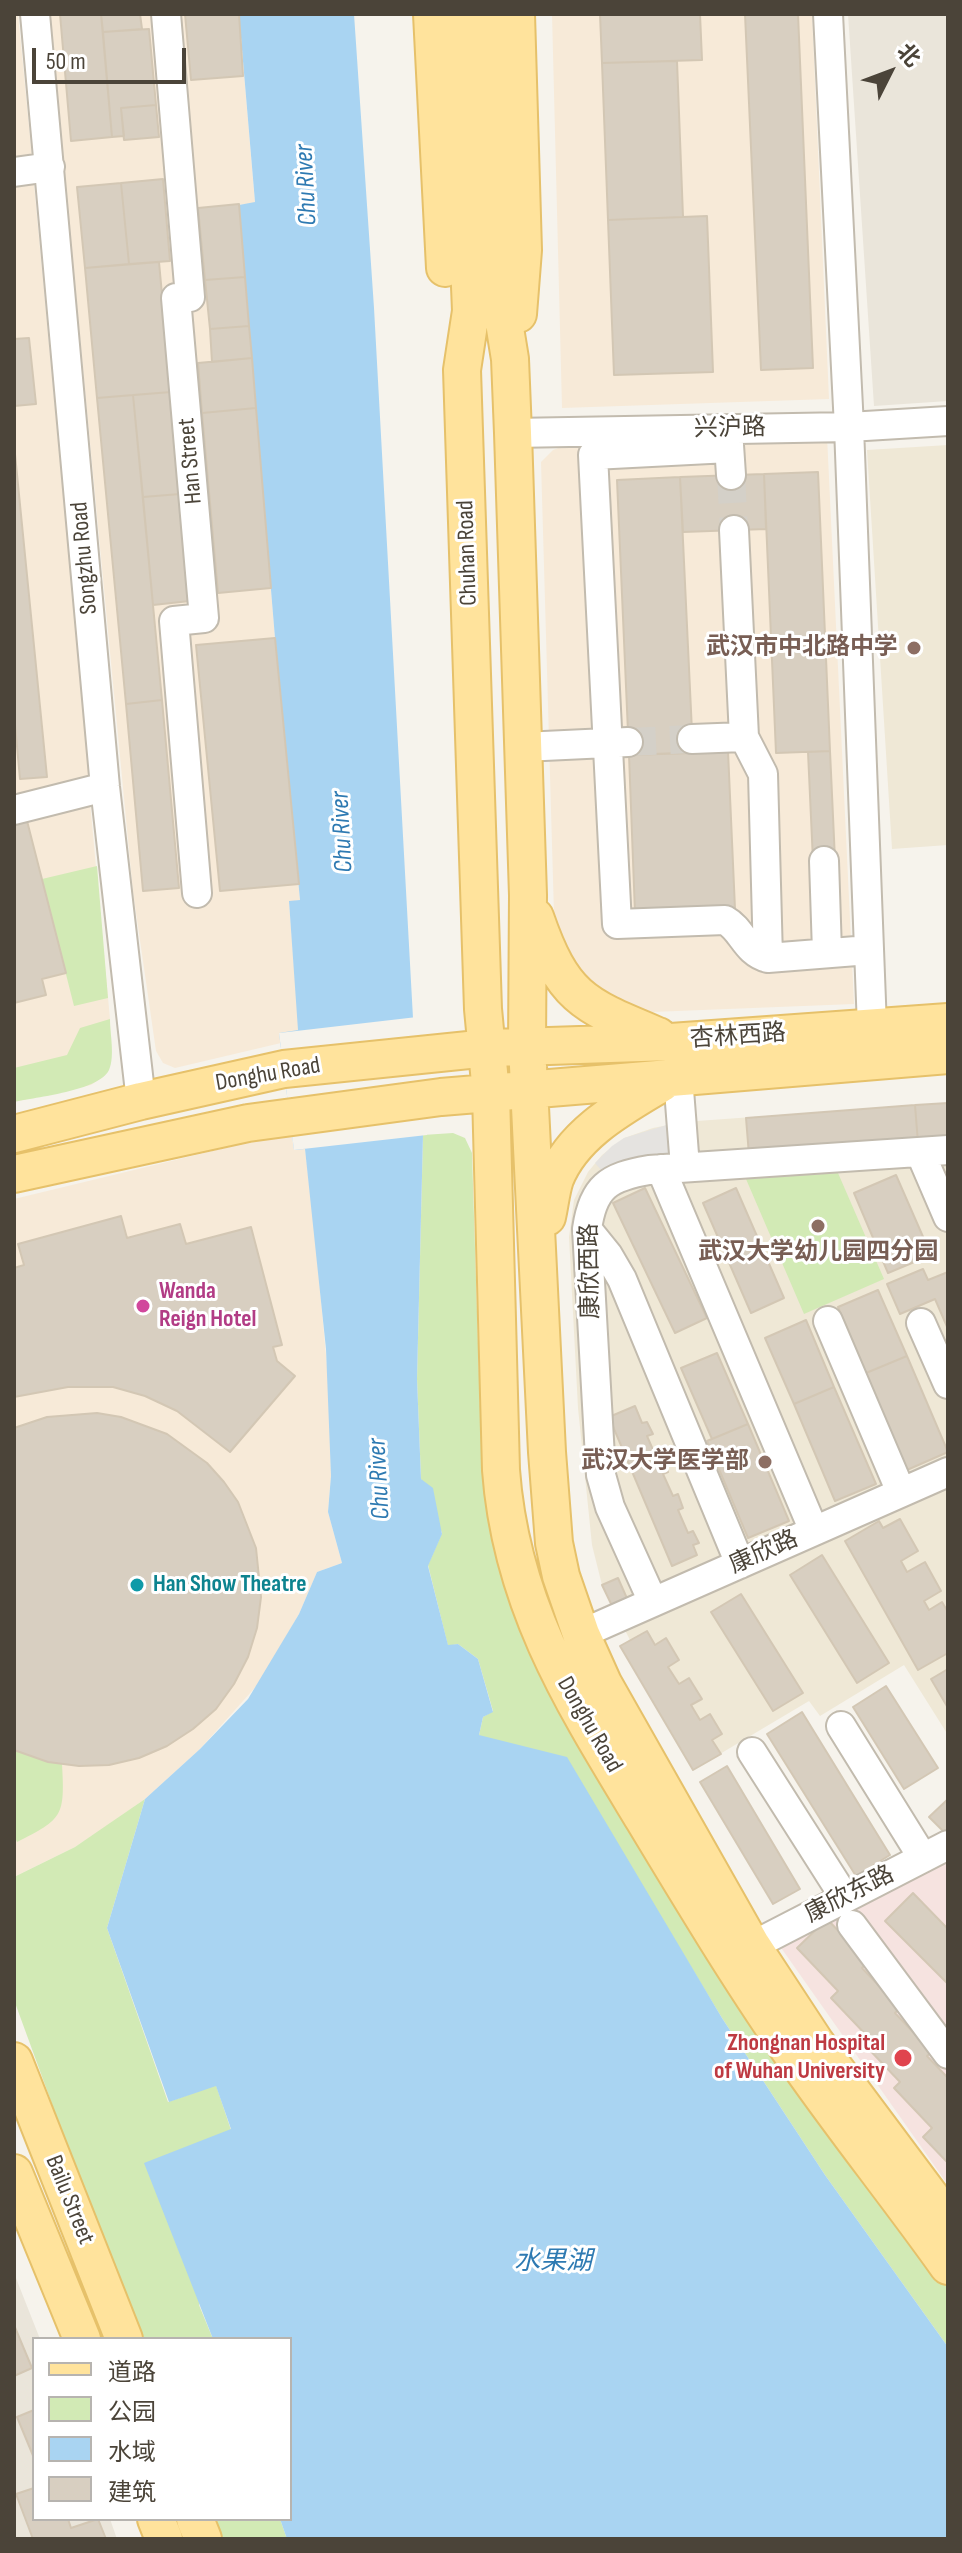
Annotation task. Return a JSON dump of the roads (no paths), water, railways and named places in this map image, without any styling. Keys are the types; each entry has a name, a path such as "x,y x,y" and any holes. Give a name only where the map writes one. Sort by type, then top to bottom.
{"main road":[{"path":"432,14 442,240 450,315 462,370"},
{"name":"Chuhan Road","path":"459,14 471,311 462,370 483,1009 491,1093"},
{"name":"Chuhan Road","path":"488,14 498,285 510,359 513,433 528,895 527,1046 530,1090"},
{"path":"510,359 521,299 523,250 516,14"},
{"path":"528,895 547,950 569,988 605,1014 671,1042"},
{"name":"杏林西路","path":"527,1046 671,1042 948,1022"},
{"name":"Donghu Road","path":"14,1134 284,1069 436,1052 527,1046"},
{"name":"杏林西路","path":"530,1090 948,1055"},
{"path":"540,1282 547,1217 555,1181 562,1166 594,1127 623,1106 674,1078"},
{"name":"Donghu Road","path":"14,1174 289,1117 441,1097 530,1090 554,1543 561,1576 581,1634 627,1729 752,1946 815,2042 948,2220"},
{"name":"Donghu Road","path":"491,1093 503,1501 514,1560 529,1606 555,1667 590,1731 733,1968 791,2054 948,2266"},
{"name":"Bailu Street","path":"14,2061 123,2337"},
{"name":"Bailu Street","path":"14,2173 81,2337"}],"street":[{"name":"Songzhu Road","path":"35,14 105,787 141,1101"},
{"name":"Han Street","path":"166,14 170,168 190,297 176,298 204,618 174,621 197,893"},
{"path":"828,14 849,427 872,1027"},
{"path":"14,172 50,167"},
{"name":"兴沪路","path":"513,433 729,451 849,427 948,421"},
{"path":"729,451 593,455 618,743 617,924 725,920 731,923 751,950 768,958 869,950"},
{"path":"734,530 744,737 763,774 768,958"},
{"path":"692,739 744,737"},
{"path":"523,747 618,743"},
{"path":"14,810 105,787"},
{"path":"824,861 827,952"},
{"path":"674,1078 673,1168 814,1531"},
{"path":"934,1151 948,1217"},
{"name":"康欣西路","path":"653,1602 610,1507 601,1475 587,1229 593,1202 609,1182 626,1174 673,1168 934,1151"},
{"path":"587,1229 622,1279 740,1564"},
{"path":"828,1321 901,1492"},
{"path":"921,1323 948,1384"},
{"name":"康欣路","path":"581,1634 948,1472"},
{"path":"841,1726 923,1858"},
{"path":"752,1752 848,1911 948,2054"},
{"name":"康欣东路","path":"752,1946 848,1911 923,1858 948,1845"}],"water":[{"name":"水果湖","path":"239,14 354,14 374,308 413,1018 423,1135 417,1379 421,1479 433,1488 442,1534 428,1566 448,1645 458,1644 478,1659 493,1712 483,1717 479,1735 567,1757 722,2018 825,2175 948,2347 948,2539 287,2539 281,2521 292,2521 292,2337 212,2337 144,2163 231,2129 216,2086 169,2102 107,1928 145,1799 200,1749 248,1699 299,1614 317,1572 342,1563 328,1512 331,1476 326,1349 305,1149 294,1150 279,1033 298,1030 289,901 300,900 239,205 255,202"}],"tunnel":[{"path":"731,475 734,530"},
{"path":"628,742 692,739"}],"place":[{"name":"武汉市中北路中学","path":"914,648"},
{"name":"武汉大学幼儿园四分园","path":"818,1226"},
{"name":"Wanda Reign Hotel","path":"143,1306"},
{"name":"武汉大学医学部","path":"765,1462"},
{"name":"Han Show Theatre","path":"137,1585"},
{"name":"Zhongnan Hospital of Wuhan University","path":"903,2058"}],"water label":[{"name":"Chu River","path":"307,185"},
{"name":"Chu River","path":"343,832"},
{"name":"Chu River","path":"380,1479"}]}
